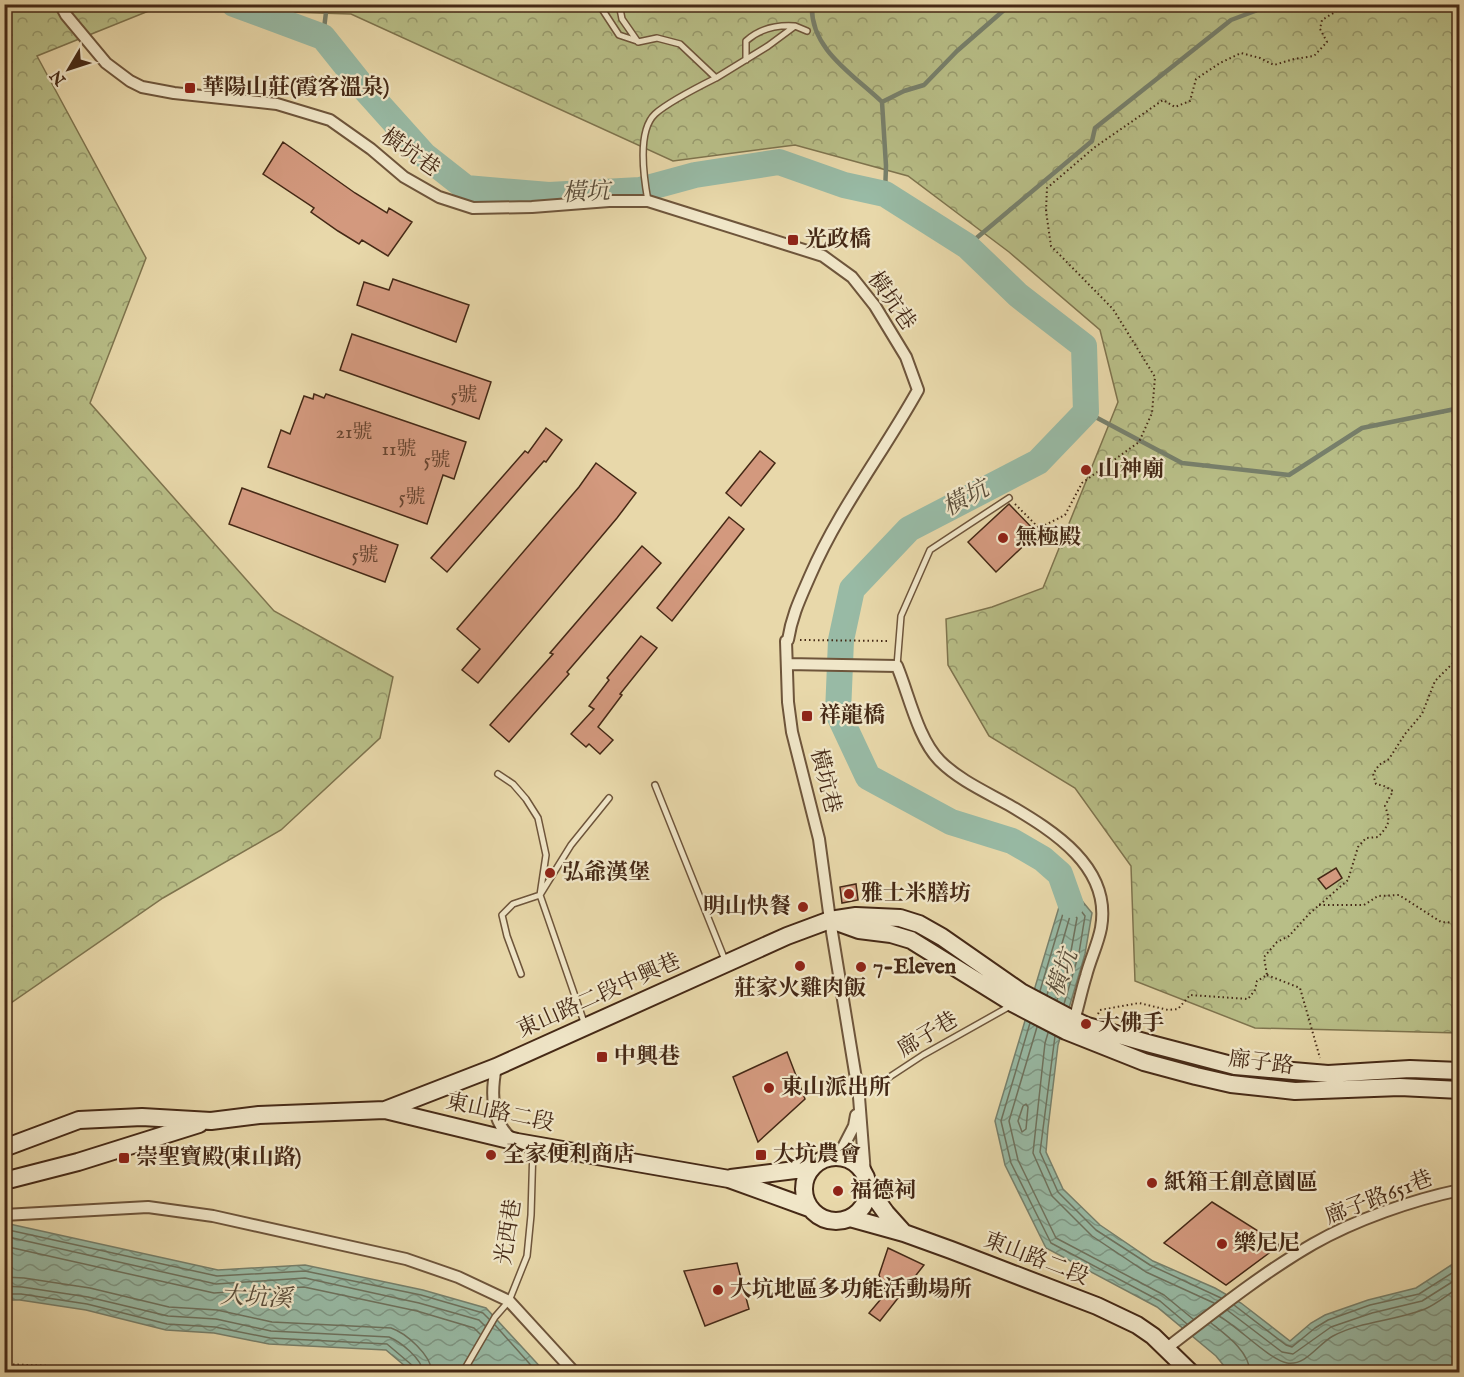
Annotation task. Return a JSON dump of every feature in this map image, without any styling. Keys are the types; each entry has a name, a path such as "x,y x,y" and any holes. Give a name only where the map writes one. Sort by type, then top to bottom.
{"main road":[{"name":"東山路二段中興巷","path":"385,1110 496,1067 787,936 830,920"},
{"path":"830,920 859,930 891,934 911,940 1018,1001 1071,1026"},
{"name":"廍子路","path":"1071,1026 1087,1026 1235,1066 1328,1074 1410,1070 1460,1071"},
{"name":"廍子路","path":"1071,1026 1144,1062 1232,1084 1295,1091 1400,1087 1460,1090"},
{"name":"東山路二段","path":"4,1148 79,1120 142,1117 211,1120 259,1115 385,1110 525,1143 729,1179 809,1208"},
{"name":"東山路二段","path":"4,1181 78,1162 211,1120"},
{"path":"866,1181 867,1198 862,1208 850,1218 825,1220 809,1208 804,1198 805,1177 818,1161 838,1156 848,1159 858,1165 886,1213 904,1233"},
{"path":"729,1179 811,1168"},
{"name":"東山路二段","path":"850,1218 904,1233 1097,1306 1137,1325 1167,1348 1190,1372"}],"street":[{"name":"橫坑巷","path":"60,4 66,15 106,63 142,87 174,93 277,104 330,120 371,149 404,177 439,197 473,208 648,200 823,256 852,277 874,306 906,357 918,390 890,440 869,467 824,542 792,616 786,641 788,702 792,732 819,839 859,1097 866,1181"},
{"path":"787,664 897,666 919,729 939,760 1070,846 1097,884 1102,906 1101,927 1071,1026"},
{"path":"496,1067 493,1097 495,1114 505,1133 525,1143"},
{"path":"838,1156 854,1126 859,1097"},
{"name":"廍子路651巷","path":"1167,1348 1246,1288 1323,1239 1425,1197 1460,1190"},
{"path":"4,1215 148,1207 213,1216 406,1259 458,1277 509,1301 574,1372"}],"lane":[{"path":"590,4 600,6 619,35 638,42 657,38 680,44 716,78"},
{"path":"619,4 622,20 638,42"},
{"path":"746,60 746,41 752,35 772,26 795,26 807,31"},
{"path":"648,200 642,167 645,134 654,115 746,60 795,26"},
{"path":"897,666 901,616 930,550 1009,498"},
{"path":"498,774 513,784 538,818 546,855 540,895 586,1026"},
{"path":"655,785 726,964"},
{"path":"521,974 502,915 513,904 540,895 571,845 609,798"},
{"name":"廍子巷","path":"859,1097 923,1055 1018,1001"},
{"name":"光西巷","path":"463,1372 495,1317 509,1301 527,1257 531,1215 525,1143"}],"path":[{"path":"1009,498 1039,528 1065,515 1082,483 1139,442 1152,413 1155,377 1113,309 1051,246 1046,211 1047,188 1095,147 1163,100 1175,107 1190,101 1196,80 1220,63 1241,53 1275,65 1314,56 1327,42 1320,28 1322,20 1348,4"},
{"path":"788,640 899,641"},
{"path":"1267,975 1264,957 1277,942 1289,936 1348,880 1358,847 1366,838 1378,837 1388,826 1389,816 1385,806 1393,791 1376,784 1372,774 1378,765 1389,759 1422,714 1435,681 1455,661 1460,652"},
{"path":"1320,905 1364,905 1378,896 1399,895 1441,922 1460,923"},
{"path":"1139,1003 1168,1010 1178,1009 1190,995 1248,999 1256,990 1257,981 1267,975"},
{"path":"1267,975 1300,988 1322,1065 1328,1074"},
{"path":"4,1364 51,1366 55,1372"}],"green space":[{"path":"5,5 1459,5 1459,1033 1255,1028 1135,981 1131,866 1075,788 989,736 948,665 946,619 992,607 1043,588 1118,402 1100,330 1009,252 908,176 795,145 673,161 351,14 156,8 37,56 146,258 90,403 274,611 393,677 380,738 281,830 163,898 5,1007"}],"water":[{"path":"1060,874 1092,913 1085,954 1058,1045 1048,1128 1046,1152 1063,1189 1100,1225 1153,1261 1215,1288 1241,1303 1290,1341 1311,1323 1325,1315 1368,1300 1416,1288 1459,1260 1459,1372 1229,1372 1216,1356 1157,1307 1046,1248 1005,1165 995,1121 1062,897"},
{"name":"大坑溪","path":"5,1223 218,1270 305,1265 423,1290 486,1308 545,1372 412,1372 386,1350 269,1344 214,1333 166,1330 86,1310 20,1300 5,1300"}],"building":[{"path":"283,142 387,213 389,208 412,222 388,256 362,240 359,244 338,231 311,212 314,208 263,174"},
{"path":"393,279 469,305 456,342 357,305 364,282 389,290"},
{"path":"352,334 491,382 479,419 340,370"},
{"path":"314,394 324,398 326,394 466,442 454,479 443,475 427,524 268,467 281,430 290,434 304,396 313,399"},
{"path":"546,428 562,440 546,462 544,461 447,572 431,558 525,451 528,453"},
{"path":"760,451 775,463 741,506 726,493"},
{"path":"596,463 636,493 478,683 462,670 480,649 457,629 579,487"},
{"path":"242,488 398,545 385,582 229,524"},
{"name":"無極殿","path":"1009,504 1037,533 996,572 968,542"},
{"path":"729,517 744,529 672,621 657,608"},
{"path":"642,546 661,563 509,742 490,725 553,654 550,653"},
{"path":"641,636 657,648 620,694 622,695 598,727 613,740 600,754 589,744 586,747 571,734 594,709 589,706 609,680 607,678"},
{"path":"1336,868 1342,878 1326,889 1318,879"},
{"name":"雅士米膳坊","path":"856,884 858,900 842,903 840,887"},
{"name":"東山派出所","path":"787,1052 805,1099 758,1142 733,1077"},
{"name":"樂尼尼","path":"1212,1202 1280,1245 1226,1285 1164,1243"},
{"path":"888,1248 924,1265 880,1321 869,1313 886,1293 879,1275"},
{"name":"大坑地區多功能活動場所","path":"737,1263 749,1309 705,1326 684,1271"}],"waterway":[{"name":"橫坑","path":"234,4 323,37 363,87 424,155 466,188 549,195 640,190 695,175 779,162 844,185 885,194 967,246 1018,295 1084,346 1086,412 1038,462 909,529 852,589 841,640 838,713 868,777 951,822 1012,841 1043,859 1060,874 1071,905"},
{"path":"323,37 327,4"},
{"path":"812,4 813,20 825,48 835,60 882,102"},
{"path":"885,194 886,166 882,102 904,91 924,85 957,51 1011,4"},
{"path":"967,246 1092,141 1095,128 1231,20 1266,4"},
{"path":"1086,412 1182,463 1289,475 1362,428 1460,408"}],"place":[{"name":"華陽山莊(霞客溫泉)","path":"190,88"},
{"name":"光政橋","path":"793,240"},
{"name":"山神廟","path":"1086,470"},
{"name":"無極殿","path":"1003,538"},
{"name":"祥龍橋","path":"807,716"},
{"name":"弘爺漢堡","path":"550,873"},
{"name":"雅士米膳坊","path":"849,894"},
{"name":"明山快餐","path":"803,907"},
{"name":"莊家火雞肉飯","path":"800,966"},
{"name":"7-Eleven","path":"861,967"},
{"name":"大佛手","path":"1086,1024"},
{"name":"中興巷","path":"602,1057"},
{"name":"東山派出所","path":"769,1088"},
{"name":"全家便利商店","path":"491,1155"},
{"name":"大坑農會","path":"761,1155"},
{"name":"崇聖寶殿(東山路)","path":"124,1158"},
{"name":"紙箱王創意園區","path":"1152,1183"},
{"name":"福德祠","path":"838,1191"},
{"name":"樂尼尼","path":"1222,1244"},
{"name":"大坑地區多功能活動場所","path":"718,1290"}]}
